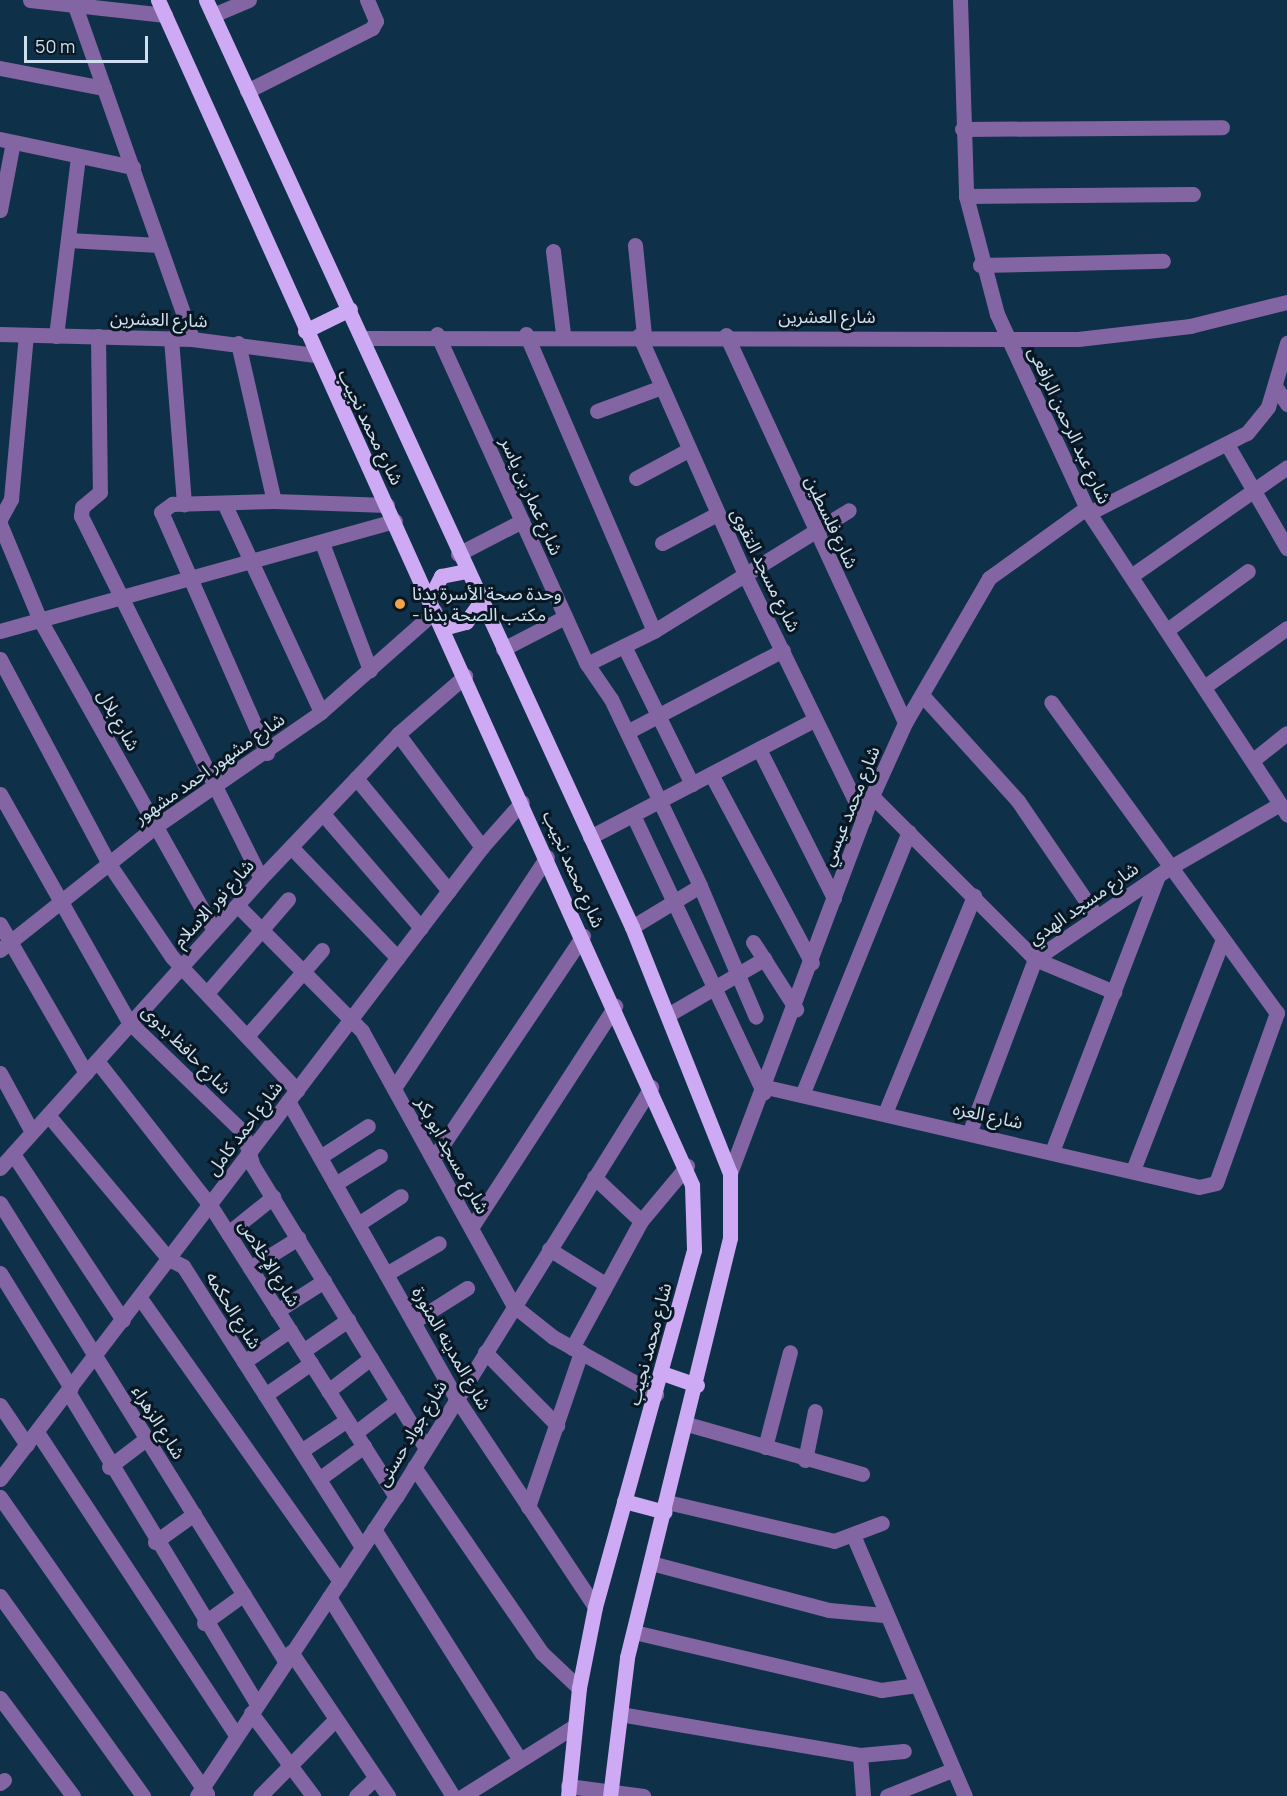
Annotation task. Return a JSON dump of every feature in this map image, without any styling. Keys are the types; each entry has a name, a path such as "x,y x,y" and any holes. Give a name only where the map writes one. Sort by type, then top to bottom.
{"main road":[{"name":"شارع محمد نجيب","path":"158,0 315,355 433,604 687,1166 694,1250 662,1373 595,1607 573,1727 568,1791"},
{"name":"شارع محمد نجيب","path":"206,0 350,309 480,603 632,927 670,1013 730,1173 730,1238 697,1385 634,1632 610,1793"},
{"path":"305,330 350,309"},
{"path":"433,604 441,576 466,571"},
{"path":"443,628 466,622 480,603"},
{"path":"662,1373 697,1385"},
{"path":"624,1501 666,1507"}],"street":[{"path":"30,0 165,15"},
{"path":"213,15 249,0"},
{"path":"248,91 372,28 376,21 367,0"},
{"name":"شارع عبد الرحمن الرافعى","path":"960,0 962,129 966,196 980,265 1008,337 1088,511 1283,809"},
{"path":"75,6 192,339"},
{"path":"0,68 104,88"},
{"path":"962,129 1222,127"},
{"path":"0,210 7,140 133,167"},
{"path":"56,336 78,156"},
{"path":"966,196 1193,194"},
{"path":"68,240 159,245"},
{"name":"شارع مسجد التقوى","path":"635,245 642,335 662,387 746,577 864,819"},
{"path":"553,251 563,334"},
{"path":"980,265 1163,261"},
{"name":"شارع العشرين","path":"363,338 437,334 563,334 1078,339 1153,332 1287,302"},
{"name":"شارع العشرين","path":"0,334 192,339 238,343 315,355"},
{"name":"شارع عمار بن ياسر","path":"437,334 586,664 627,732 700,886 756,1017"},
{"path":"526,334 654,631"},
{"path":"0,519 10,499 26,335"},
{"name":"شارع فلسطين","path":"726,335 905,723"},
{"path":"98,336 100,492 82,507 81,516 261,878"},
{"path":"171,338 184,504"},
{"path":"238,343 274,501"},
{"name":"شارع محمد عيسي","path":"730,1173 796,1009 872,796 905,723 989,578 1088,511 1228,446 1255,426 1275,386 1287,343"},
{"path":"1275,386 1287,404"},
{"path":"597,411 662,387"},
{"path":"1228,446 1287,548"},
{"path":"636,478 688,450"},
{"path":"1131,576 1287,467"},
{"path":"267,753 160,516 168,505 184,504 274,501 387,505"},
{"path":"224,503 321,712"},
{"path":"586,664 654,631 746,577 814,530 849,510"},
{"path":"662,543 717,514"},
{"path":"458,554 522,521"},
{"path":"0,631 395,522"},
{"name":"شارع بلال","path":"0,524 40,620 214,930"},
{"path":"322,543 370,670"},
{"path":"1167,630 1248,571"},
{"name":"شارع مشهور احمد مشهور","path":"5,947 59,901 156,826 217,788 321,712 370,670 433,604"},
{"path":"503,649 566,617"},
{"path":"1204,687 1287,628"},
{"path":"624,646 692,784"},
{"path":"627,732 783,650"},
{"name":"شارع المدينه المنورة","path":"0,659 109,864 182,966 247,1036 293,1095 320,1157 455,1396 595,1607"},
{"name":"شارع نور الاسلام","path":"0,1168 261,878 398,734 465,676"},
{"path":"922,695 1018,801 1097,917"},
{"path":"1051,702 1164,871 1222,942 1133,1170"},
{"path":"590,837 814,720"},
{"path":"1253,760 1287,733"},
{"path":"398,734 482,847"},
{"path":"759,749 834,898"},
{"path":"711,774 812,963"},
{"path":"356,778 449,891"},
{"name":"شارع حافظ بدوى","path":"0,794 129,1022 243,1132 249,1154 273,1197 426,1448"},
{"path":"872,796 1035,959 1114,992"},
{"name":"شارع احمد كامل","path":"0,1479 482,847 522,802"},
{"name":"شارع مسجد الهدي","path":"970,1131 1035,959 1164,871 1283,809"},
{"path":"322,814 421,928"},
{"path":"633,815 765,1090"},
{"path":"802,1095 909,832"},
{"path":"291,847 398,958"},
{"path":"393,1088 547,857"},
{"path":"1053,1149 1164,871"},
{"path":"632,927 700,886"},
{"path":"885,1113 974,896"},
{"path":"207,993 288,899"},
{"name":"شارع مسجد ابو بكر","path":"238,906 304,971 350,1022 362,1031 514,1306 576,1350 656,1394"},
{"path":"0,924 5,947 86,1073"},
{"path":"433,1159 583,936"},
{"path":"753,942 796,1009"},
{"name":"شارع العزه","path":"765,1090 802,1095 1053,1149 1199,1187 1219,1178 1278,1020 1222,942"},
{"path":"247,1036 322,950"},
{"path":"670,1013 764,959"},
{"path":"471,1228 615,1006"},
{"name":"شارع الإخلاص","path":"97,1061 210,1205 396,1497"},
{"path":"0,1072 33,1132"},
{"name":"شارع جواد حسنى","path":"203,1793 236,1735 396,1497 455,1396 651,1087"},
{"name":"شارع الحكمه","path":"48,1115 169,1259 183,1266 362,1547"},
{"path":"320,1157 368,1125"},
{"path":"13,1154 123,1320"},
{"path":"335,1184 380,1156"},
{"path":"528,1507 557,1425 576,1350 605,1284 641,1221 687,1166"},
{"path":"594,1177 641,1221"},
{"path":"358,1224 401,1196"},
{"path":"228,1233 273,1197"},
{"name":"شارع الزهراء","path":"0,1203 244,1594 288,1657 336,1719 388,1796"},
{"path":"250,1268 298,1238"},
{"path":"386,1274 439,1243"},
{"path":"549,1249 605,1284"},
{"path":"0,1273 69,1390 110,1467 254,1708 313,1796"},
{"path":"278,1311 324,1281"},
{"path":"413,1322 467,1288"},
{"path":"140,1298 340,1581"},
{"path":"265,1395 348,1320"},
{"path":"244,1362 290,1330"},
{"path":"485,1352 557,1425"},
{"path":"765,1448 790,1352"},
{"path":"328,1391 371,1358"},
{"path":"301,1451 397,1401"},
{"path":"0,1405 27,1445"},
{"path":"805,1460 815,1411"},
{"path":"687,1424 805,1460 862,1474"},
{"path":"37,1432 236,1735"},
{"path":"110,1467 147,1438"},
{"path":"319,1479 364,1446"},
{"path":"414,1467 542,1653 579,1688"},
{"path":"0,1497 203,1793"},
{"path":"666,1507 824,1539 853,1535 882,1523"},
{"path":"155,1542 194,1514"},
{"path":"374,1529 519,1758"},
{"path":"853,1535 884,1615 965,1796"},
{"path":"651,1563 829,1610 884,1615"},
{"path":"204,1623 244,1594"},
{"path":"0,1596 143,1796"},
{"path":"329,1597 453,1796"},
{"path":"634,1632 881,1690 915,1685"},
{"path":"0,1698 68,1794"},
{"path":"620,1714 860,1755 904,1751"},
{"path":"260,1796 336,1719"},
{"path":"463,1796 519,1758 573,1727"},
{"path":"860,1755 863,1796"},
{"path":"887,1796 952,1770"},
{"path":"356,1796 375,1778"},
{"path":"568,1791 643,1796"}],"place":[{"name":"وحدة صحة الأسرة بدنا - مكتب الصحة بدنا","path":"400,604"}]}
